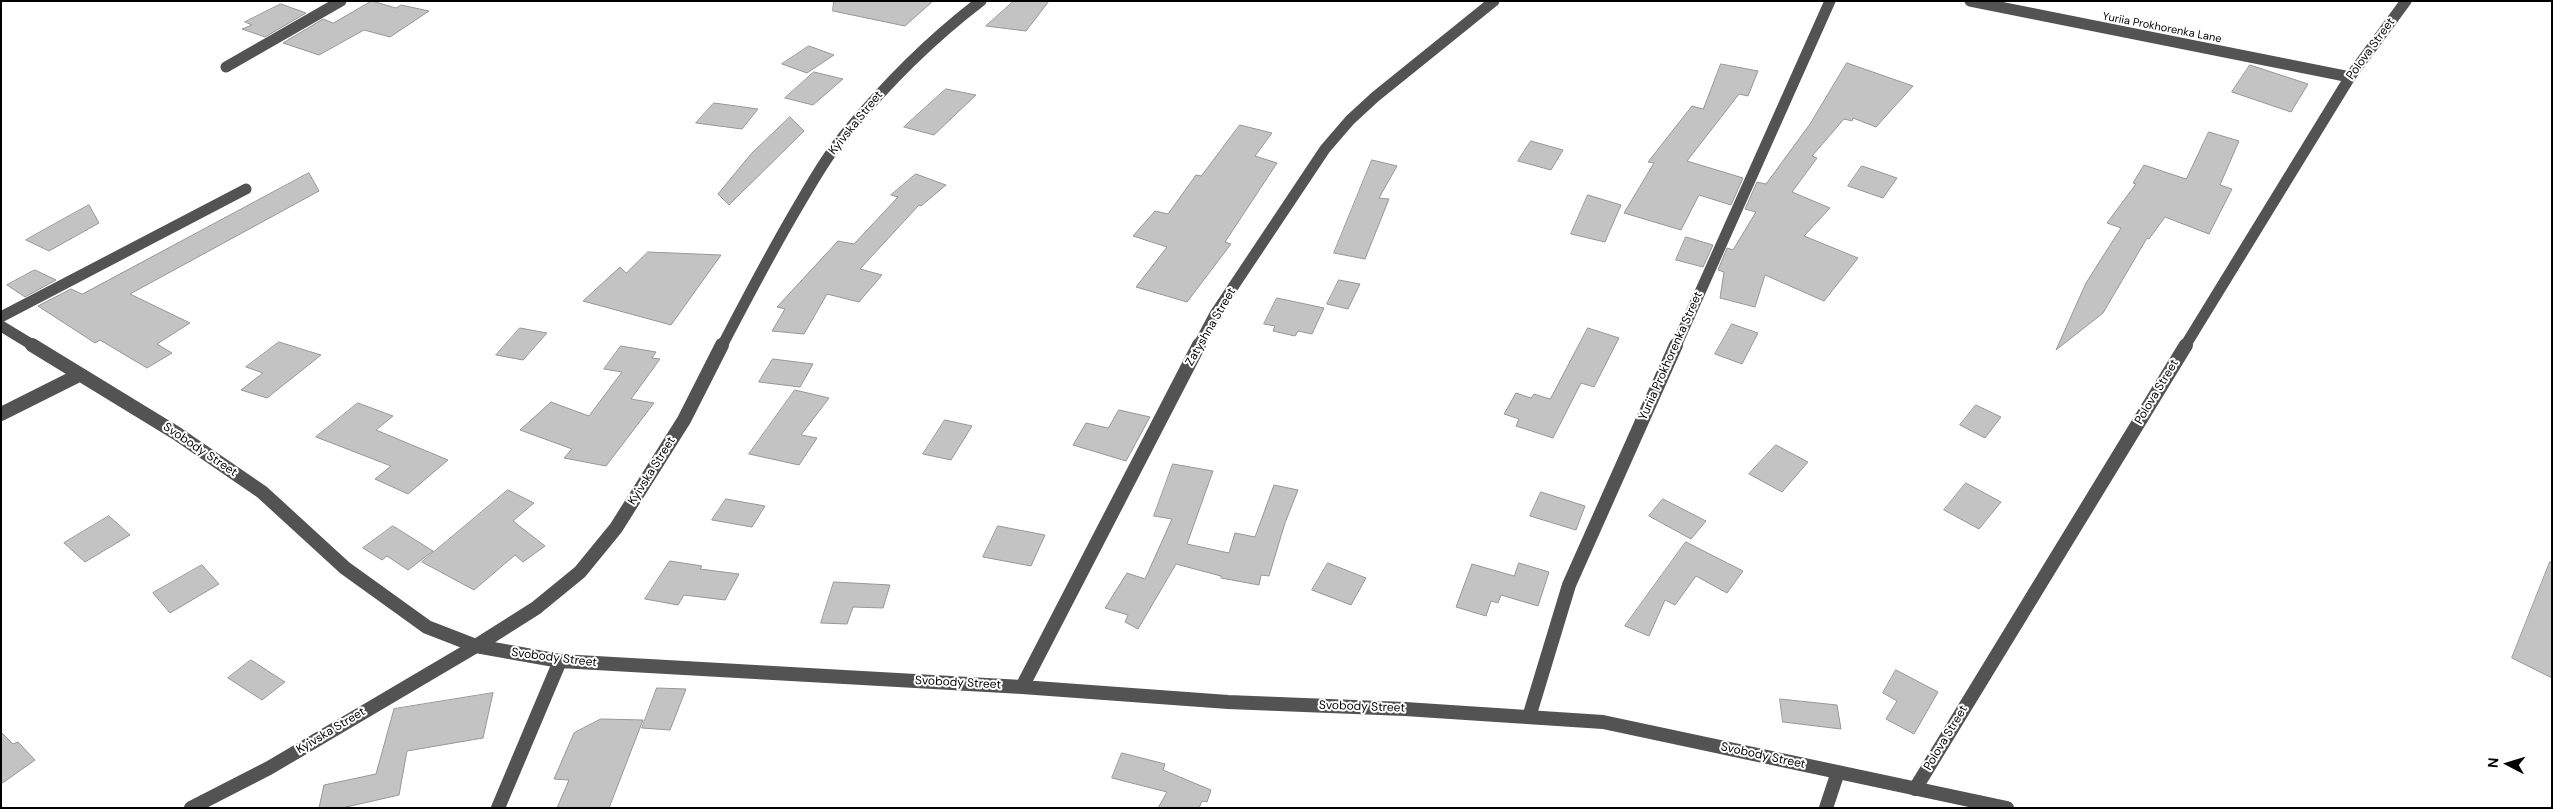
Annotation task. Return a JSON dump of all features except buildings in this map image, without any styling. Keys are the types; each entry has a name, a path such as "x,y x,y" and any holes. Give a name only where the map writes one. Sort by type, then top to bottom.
{"street":[{"path":"226,67 341,1"},
{"name":"Kyivska Street","path":"191,808 269,768 476,646 536,608 580,572 616,528 684,420 764,264 823,165 845,134 904,67 942,31 980,1"},
{"name":"Zatyshna Street","path":"1022,687 1215,314 1320,157 1350,120 1374,97 1494,1"},
{"name":"Yuriia Prokhorenka Street","path":"1529,717 1569,586 1830,1"},
{"name":"Yuriia Prokhorenka Lane","path":"1970,1 2350,77"},
{"name":"Polova Street","path":"1915,789 2350,77 2406,1"},
{"path":"1,318 246,189"},
{"name":"Svobody Street","path":"1,326 176,433 262,492 346,568 427,627 476,646 560,661 1022,687 1228,702 1405,709 1603,722 2007,808"},
{"path":"1,414 79,375"},
{"path":"498,808 560,661"},
{"path":"1826,808 1838,772"}]}
